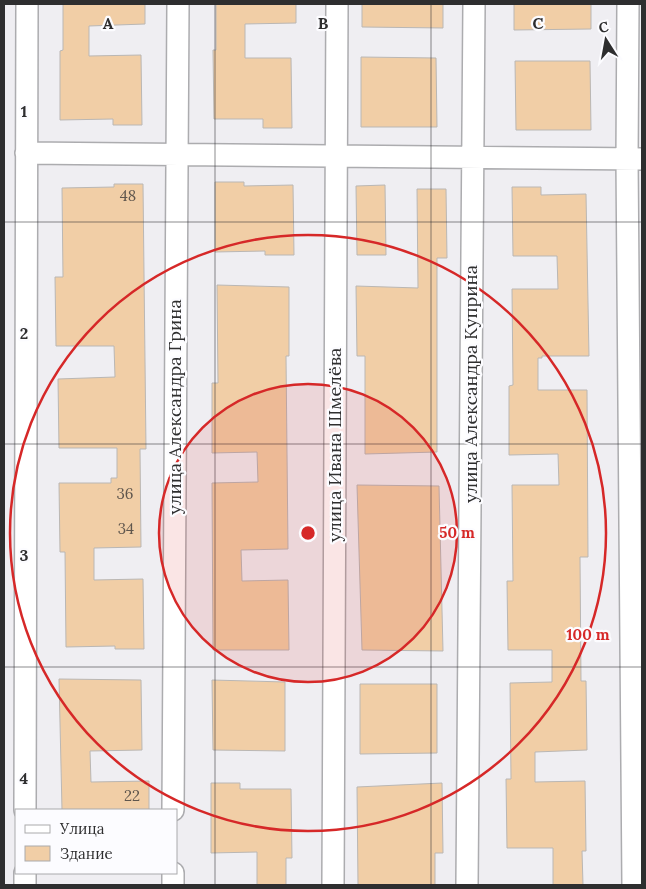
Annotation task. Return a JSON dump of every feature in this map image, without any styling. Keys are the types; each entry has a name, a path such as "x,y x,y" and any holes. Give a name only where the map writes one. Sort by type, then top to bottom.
{"street":[{"path":"25,809 27,4"},
{"name":"улица Александра Грина","path":"173,809 178,4"},
{"name":"улица Ивана Шмелёва","path":"333,885 337,4"},
{"name":"улица Александра Куприна","path":"467,885 474,4"},
{"path":"628,4 634,159 633,885"},
{"path":"26,153 634,159"}],"building":[{"path":"63,4 145,4 145,24 89,26 89,56 141,55 142,125 113,125 113,119 60,120 60,51 63,50"},
{"path":"216,4 296,4 296,23 245,24 245,58 291,58 292,128 263,128 263,119 214,119 213,50 216,50"},
{"path":"362,4 443,4 443,28 362,27"},
{"path":"514,4 591,4 591,29 514,30"},
{"path":"361,57 436,58 437,127 361,127"},
{"path":"515,61 590,61 591,130 516,130"},
{"path":"215,182 244,182 244,186 293,185 294,255 265,255 265,251 215,252"},
{"path":"114,184 143,184 146,449 140,449 141,547 94,548 94,580 143,579 144,649 115,649 115,646 66,647 65,552 60,552 59,483 111,483 111,478 117,478 117,448 59,448 58,379 115,377 114,346 56,346 55,277 63,277 62,188 114,187"},
{"path":"385,185 386,255 357,255 356,186"},
{"path":"512,187 541,187 541,195 586,194 589,356 542,356 542,358 538,358 538,390 587,390 588,557 580,557 581,681 586,681 587,750 535,752 535,782 585,781 586,851 582,851 583,885 553,885 553,848 507,848 506,779 511,779 510,683 552,682 552,650 508,650 507,581 513,581 512,485 559,485 558,454 509,455 509,386 513,385 512,289 558,289 557,256 513,256"},
{"path":"417,189 446,189 447,258 437,258 437,452 365,454 365,356 357,356 356,286 418,288"},
{"path":"217,285 289,287 289,356 286,356 288,549 241,550 242,581 288,580 289,650 213,650 212,483 258,482 257,452 212,453 212,383 218,383"},
{"path":"357,485 439,486 443,651 362,650"},
{"path":"59,679 141,680 142,750 90,751 91,782 149,781 149,809 62,809"},
{"path":"212,680 285,682 285,751 213,750"},
{"path":"360,684 437,684 437,753 360,754"},
{"path":"211,783 240,783 240,789 291,789 292,858 286,858 286,885 257,885 257,852 211,853"},
{"path":"442,783 443,853 435,853 435,885 358,885 357,787"}]}
